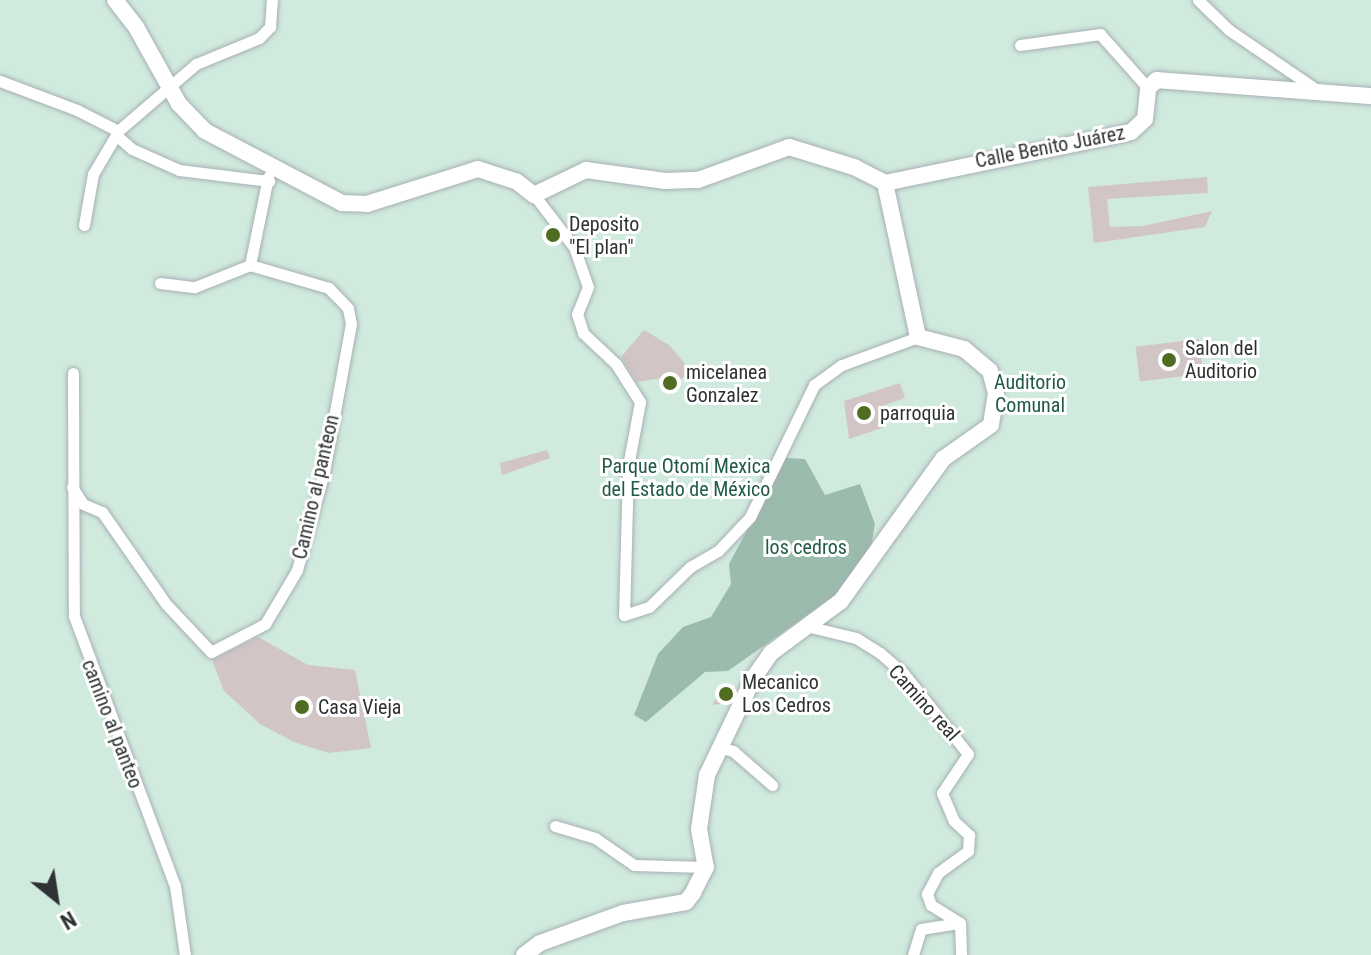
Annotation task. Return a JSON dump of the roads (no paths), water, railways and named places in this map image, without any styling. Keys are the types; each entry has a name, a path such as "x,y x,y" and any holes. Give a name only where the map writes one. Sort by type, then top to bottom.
{"main road":[{"path":"115,0 179,104 205,131 332,199 357,206 478,169 516,181 534,195 586,170 665,181 698,180 789,147 885,183 918,337 964,349 990,371 996,393 991,425 943,459 841,601 766,660 718,747 700,803 706,867 686,902 623,913 540,943 524,955"},
{"path":"1148,88 1157,80 1371,96"},
{"name":"Calle Benito Juárez","path":"885,183 1131,132 1145,119 1148,88"}],"street":[{"path":"84,225 93,174 117,133 169,84 196,64 259,38 273,19 272,0"},
{"path":"1198,0 1229,30 1317,90"},
{"path":"1020,45 1100,34 1148,88"},
{"path":"0,81 34,90 117,133 132,149 179,170 269,181"},
{"path":"160,283 195,287 250,265 269,181 263,160"},
{"path":"534,195 574,247 588,287 577,314 583,333 616,364 640,402 628,466 624,615 649,607 690,567 718,551 750,517 814,385 842,365 918,337"},
{"name":"Camino al panteon","path":"72,487 83,504 102,512 166,604 211,652 265,624 297,570 324,472 351,324 348,308 329,288 250,265"},
{"name":"camino al panteo","path":"73,373 74,616 175,886 185,955"},
{"name":"Camino real","path":"806,626 856,638 880,653 904,674 968,754 942,793 954,821 969,835 968,851 938,873 927,894 931,905 960,923"},
{"path":"718,747 733,751 772,785"},
{"path":"555,826 595,838 634,865 706,867"},
{"path":"913,955 921,929 960,923 961,955"}],"place":[{"name":"Deposito \"El plan\"","path":"553,235"},
{"name":"Salon del Auditorio","path":"1169,360"},
{"name":"micelanea Gonzalez","path":"670,383"},
{"name":"parroquia","path":"864,413"},
{"name":"Mecanico Los Cedros","path":"726,694"},
{"name":"Casa Vieja","path":"302,707"}],"park label":[{"name":"Auditorio Comunal","path":"1030,394"},
{"name":"Parque Otomí Mexica del Estado de México","path":"686,478"},
{"name":"los cedros","path":"806,547"}]}
